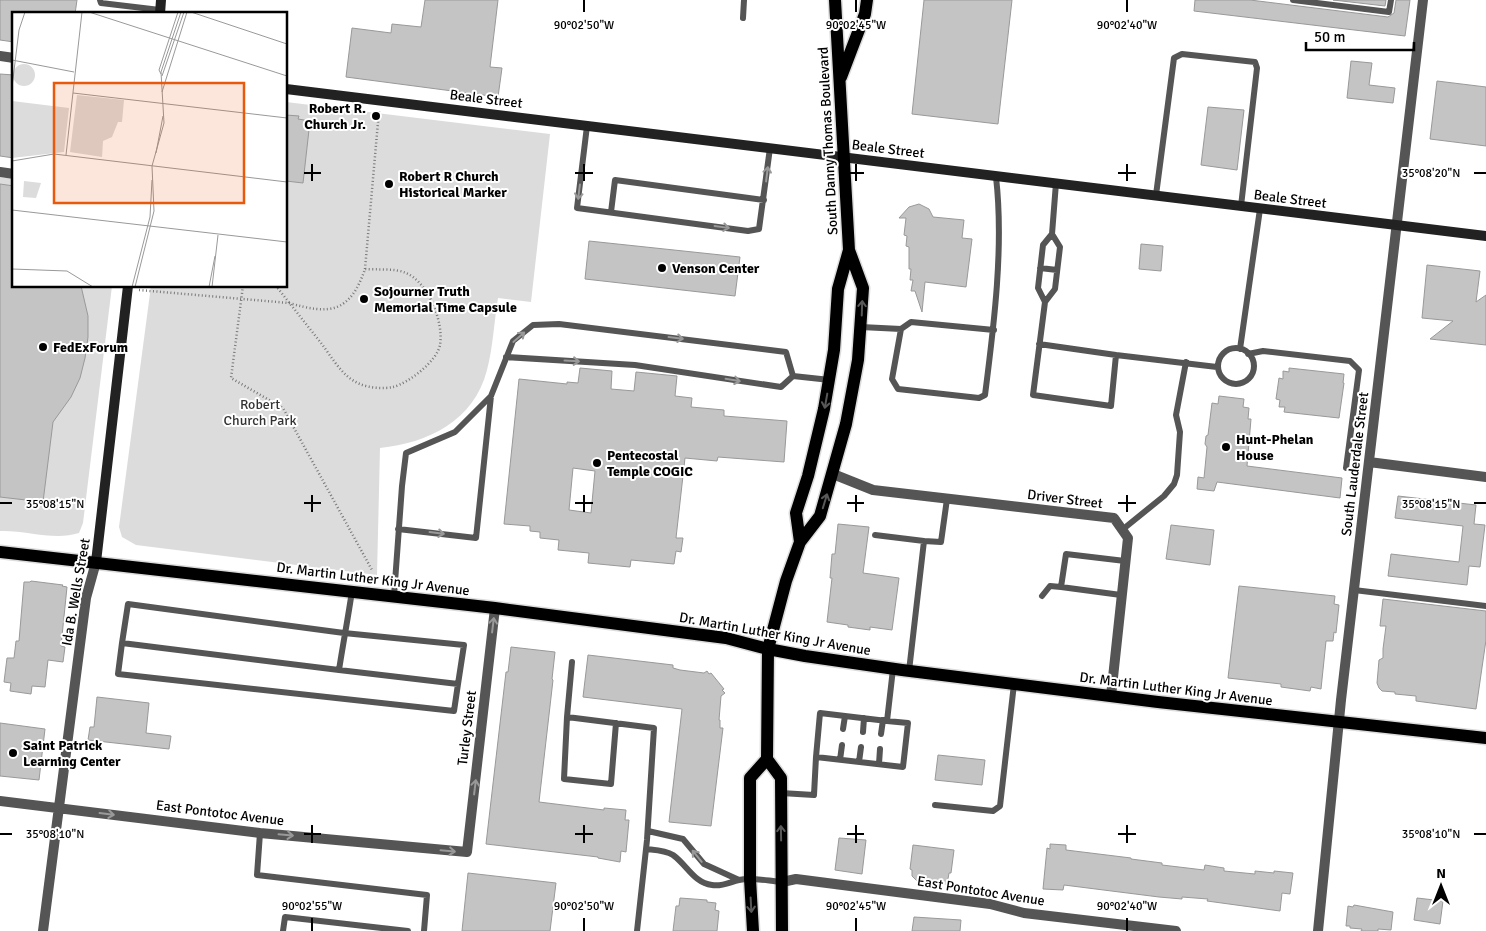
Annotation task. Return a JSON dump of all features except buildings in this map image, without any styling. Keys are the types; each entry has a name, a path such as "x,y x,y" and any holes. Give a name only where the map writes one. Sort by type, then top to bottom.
{"main road":[{"name":"South Danny Thomas Boulevard","path":"767,759 768,649 786,581 800,542 820,516 833,474 853,392 861,327 862,288 849,250 835,0"},
{"path":"839,82 865,14 867,0"},
{"name":"South Danny Thomas Boulevard","path":"800,542 796,513 818,438 830,380 838,289 849,250"},
{"name":"Dr. Martin Luther King Jr Avenue","path":"0,552 495,608 726,638 768,649 893,669 1338,723 1486,738"},
{"path":"753,931 744,879 750,778 767,759 781,778 782,931"}],"street":[{"name":"South Lauderdale Street","path":"1318,931 1338,723 1423,0"},
{"name":"Beale Street","path":"288,89 1486,236"},
{"name":"Ida B. Wells Street","path":"43,931 86,598 96,562 128,288"},
{"path":"1369,462 1486,477"},
{"name":"Driver Street","path":"833,474 873,490 1114,518 1122,530"},
{"path":"1111,696 1128,538 1122,530"},
{"name":"Turley Street","path":"467,852 495,608"},
{"name":"East Pontotoc Avenue","path":"0,801 260,833 467,852"},
{"name":"East Pontotoc Avenue","path":"782,882 796,879 990,904 1024,913 1176,931"}],"lane":[{"path":"100,0 101,3 161,9"},
{"path":"743,18 744,0"},
{"path":"1293,0 1389,12 1391,0"},
{"path":"1156,195 1174,58 1182,54 1255,62 1257,68 1241,206"},
{"path":"587,126 577,208 748,231 760,229 770,148"},
{"path":"901,329 892,379 898,389 978,398 985,395 994,330 999,203 996,176"},
{"path":"611,212 615,180 764,200"},
{"path":"1056,183 1052,234 1060,248 1055,289 1045,302 1034,395 1110,406 1116,355"},
{"path":"1240,349 1260,209"},
{"path":"1045,302 1038,288 1040,268 1043,245 1052,234"},
{"path":"1040,268 1057,270"},
{"path":"861,327 901,329 911,322 994,330"},
{"path":"398,529 476,538 491,396 513,341 533,325 559,324 786,352 793,376"},
{"path":"1039,344 1218,367"},
{"path":"1240,349 1248,354 1252,360 1253,372 1250,377 1241,383 1235,384 1224,380 1218,367 1223,354 1228,350 1240,349"},
{"path":"1248,354 1263,351 1350,360 1359,370 1346,468"},
{"path":"506,357 634,365 781,387 793,376 830,380"},
{"path":"1122,530 1164,496 1174,484 1177,475 1180,432 1176,415 1186,362"},
{"path":"394,596 398,529 406,453 455,432 491,396"},
{"path":"875,535 941,542 947,499"},
{"path":"909,671 924,540"},
{"path":"1061,587 1066,554 1125,561"},
{"path":"1042,596 1050,586 1122,594"},
{"path":"1354,590 1486,606"},
{"path":"339,670 352,591"},
{"path":"128,604 344,633 464,645 454,711 118,674 122,643 128,604"},
{"path":"122,643 458,684"},
{"path":"572,662 564,779 611,784 616,723"},
{"path":"881,734 885,721 893,669"},
{"path":"935,804 993,811 1000,806 1014,684"},
{"path":"781,793 814,795 816,757 820,713 908,723 903,767 816,757"},
{"path":"843,729 844,716"},
{"path":"568,717 654,728 648,831 637,931"},
{"path":"862,732 864,718"},
{"path":"840,760 842,744"},
{"path":"859,762 861,747"},
{"path":"879,764 880,749"},
{"path":"648,831 683,839 704,864 744,879 782,882"},
{"path":"260,833 257,875 427,896 424,931"},
{"path":"646,849 662,851 674,856 697,880 712,886 744,879"},
{"path":"283,931 285,917 408,931"}],"path":[{"path":"128,288 289,303 309,309 342,306 353,295 365,269 380,100"},
{"path":"278,288 347,376 360,385 379,388 394,387 413,377 431,361 440,346 440,327 428,294 416,278 404,272 365,269"},
{"path":"244,288 232,378 283,408 372,570"}],"green space":[{"name":"Robert Church Park","path":"288,102 550,134 531,302 498,298 487,370 481,388 472,403 460,416 432,435 415,441 380,448 377,575 136,545 122,537 119,527 151,288 288,288"},
{"name":"FedExForum","path":"0,177 12,179 12,288 112,288 83,523 79,533 50,536 0,531"}],"place":[{"name":"Robert R. Church Jr.","path":"376,116"},
{"name":"Robert R Church Historical Marker","path":"389,184"},
{"name":"Venson Center","path":"662,268"},
{"name":"Sojourner Truth Memorial Time Capsule","path":"364,299"},
{"name":"FedExForum","path":"43,347"},
{"name":"Hunt-Phelan House","path":"1226,447"},
{"name":"Pentecostal Temple COGIC","path":"597,463"},
{"name":"Saint Patrick Learning Center","path":"13,753"}]}
